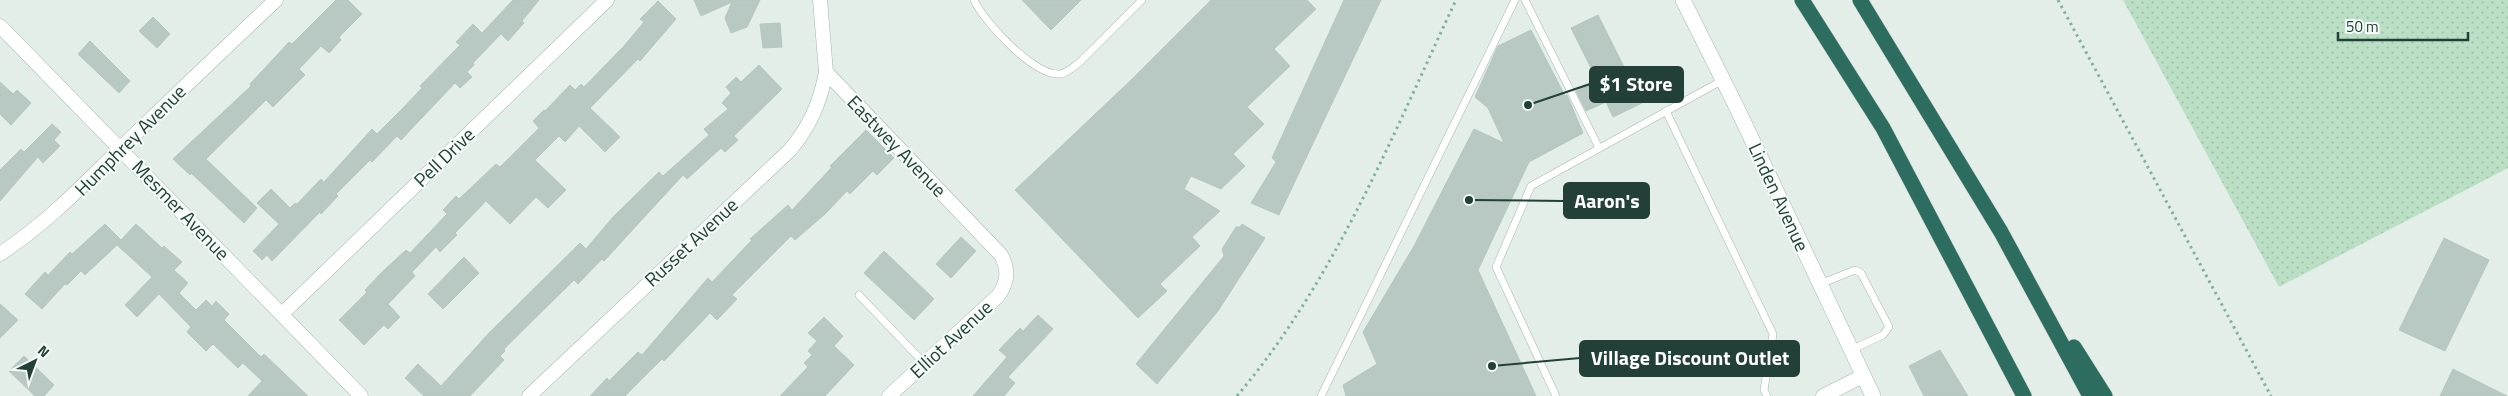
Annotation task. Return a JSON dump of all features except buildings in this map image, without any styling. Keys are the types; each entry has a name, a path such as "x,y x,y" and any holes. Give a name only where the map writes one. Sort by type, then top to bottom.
{"highway":[{"path":"1802,0 1883,128 2024,396"},
{"path":"1860,0 2105,396"},
{"path":"2002,232 2090,396"}],"main road":[{"name":"Linden Avenue","path":"1683,0 1873,396"}],"street":[{"name":"Humphrey Avenue","path":"0,254 54,213 276,0"},
{"name":"Pell Drive","path":"282,314 607,0"},
{"path":"820,0 826,72"},
{"name":"Mesmer Avenue","path":"0,26 361,396"},
{"name":"Eastwey Avenue","path":"826,72 1001,255 1006,264 1007,277"},
{"name":"Russet Avenue","path":"530,396 790,150 814,116 821,97 826,72"},
{"name":"Elliot Avenue","path":"889,396 998,296 1004,287 1007,277"},
{"path":"1823,396 1863,376"}],"lane":[{"path":"974,0 985,19 1026,58 1037,67 1060,74 1080,62 1142,0"},
{"path":"1321,396 1515,0"},
{"path":"1525,0 1599,148"},
{"path":"1556,396 1496,267 1531,186 1723,80"},
{"path":"1666,111 1772,334 1764,390 1767,396"},
{"path":"1820,284 1855,270 1861,273 1888,327 1883,334 1851,350"},
{"path":"859,295 925,364"}],"path":[{"path":"1237,396 1279,342 1319,281 1359,205 1456,0"},
{"path":"2058,0 2271,396"}],"green space":[{"path":"2123,0 2508,0 2508,168 2279,287"}],"place":[{"name":"$1 Store","path":"1528,105"},
{"name":"Aaron's","path":"1469,200"},
{"name":"Village Discount Outlet","path":"1492,366"}]}
